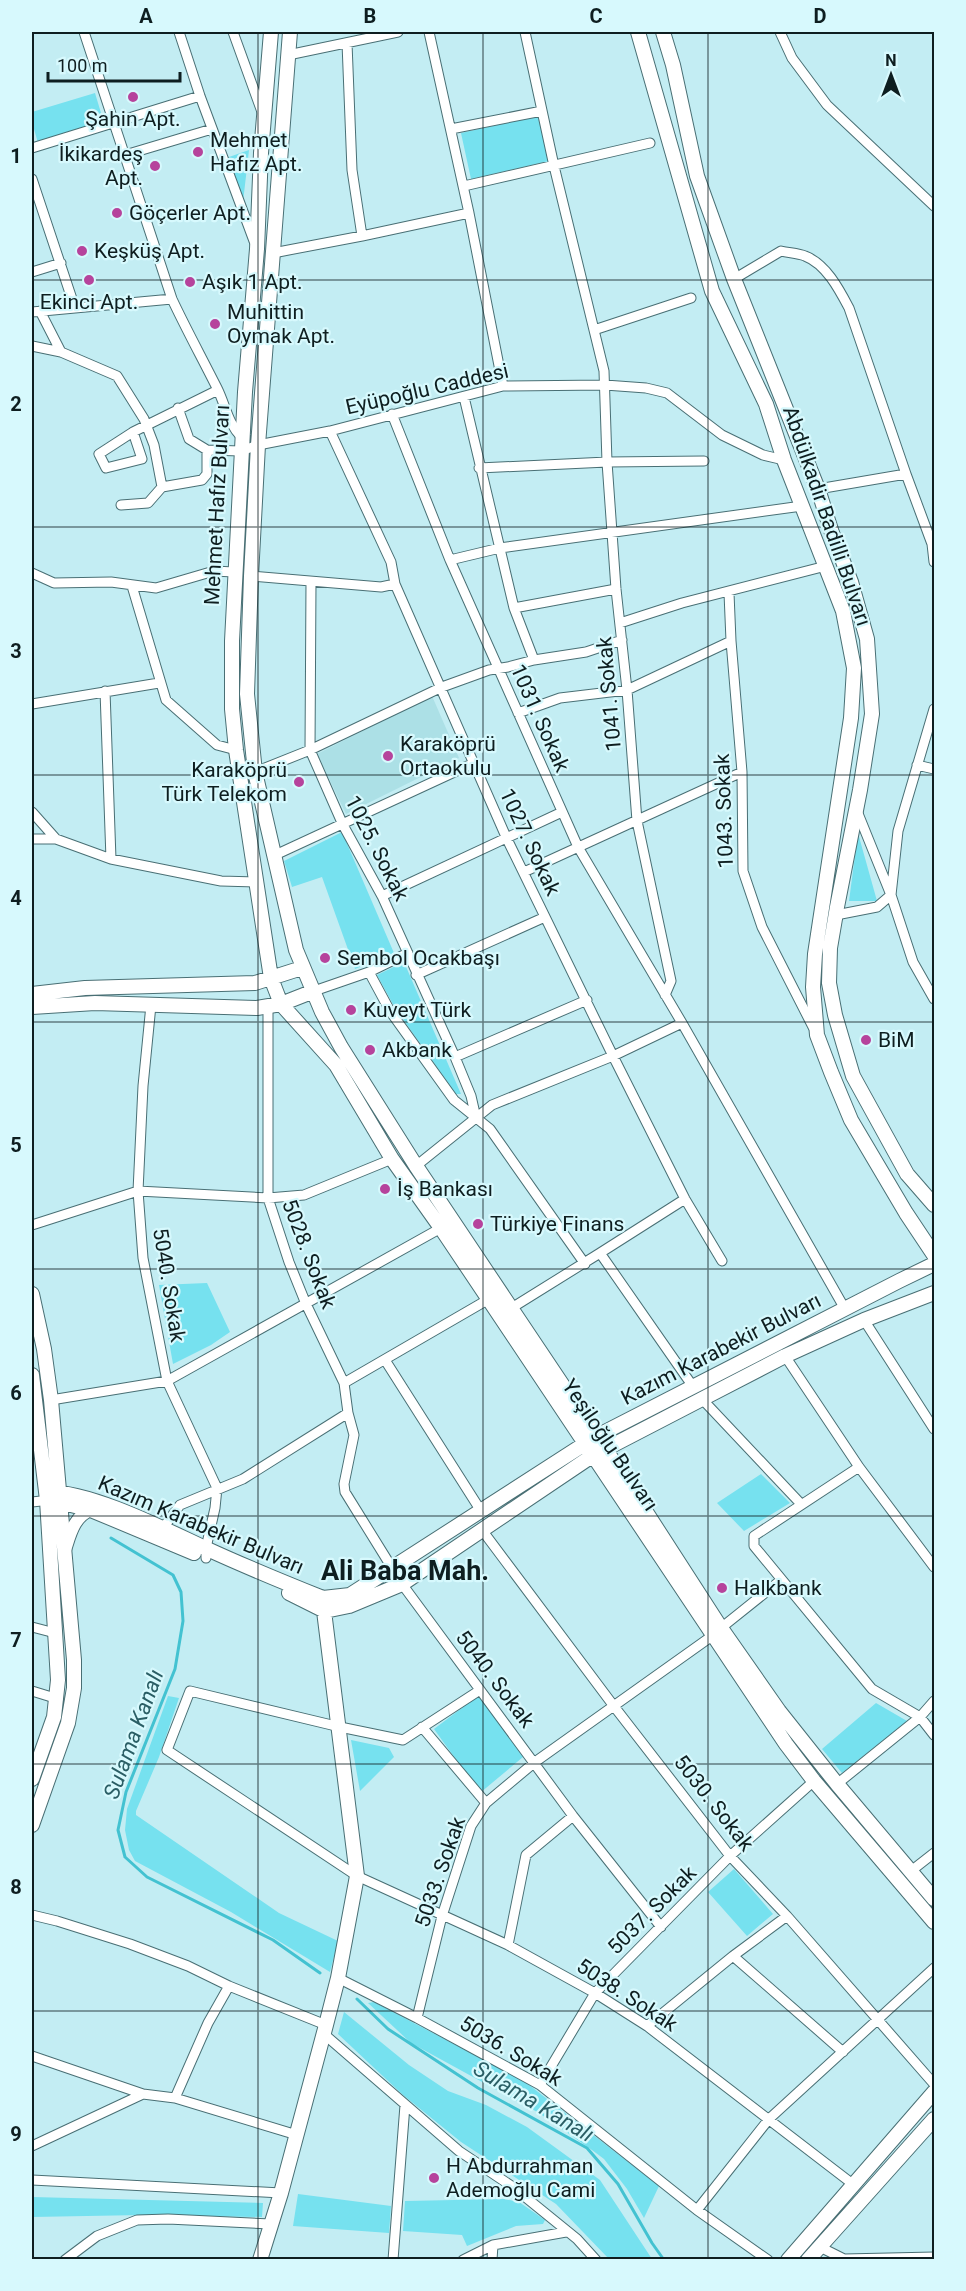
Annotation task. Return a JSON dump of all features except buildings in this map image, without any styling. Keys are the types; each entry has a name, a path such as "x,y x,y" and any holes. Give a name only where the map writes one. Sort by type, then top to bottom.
{"main road":[{"name":"Mehmet Hafız Bulvarı","path":"271,32 234,572 232,709 236,750 271,978"},
{"name":"Mehmet Hafız Bulvarı","path":"290,32 258,445 250,576 247,694 255,772 284,905 303,968"},
{"name":"Abdülkadir Badilli Bulvarı","path":"638,32 712,291 766,404 784,460 843,611 854,668 851,718 815,954 813,987 817,1035 851,1120 900,1204 934,1255"},
{"name":"Abdülkadir Badilli Bulvarı","path":"663,32 673,65 697,177 734,279 818,489 851,582 867,639 872,714 830,948 829,984 835,1015 853,1076 907,1174 934,1205"},
{"path":"32,986 85,988 255,983 303,968"},
{"name":"Yeşiloğlu Bulvarı","path":"303,968 322,1012 341,1047 510,1309 606,1450 717,1632 814,1781 934,1922"},
{"name":"Yeşiloğlu Bulvarı","path":"271,978 274,1006 336,1065 392,1159 489,1299 588,1451 717,1632 837,1784 934,1899"},
{"path":"32,994 85,988"},
{"path":"32,1007 95,1003 257,1008 274,1006 314,991"},
{"path":"32,1014 47,1006"},
{"name":"Kazım Karabekir Bulvarı","path":"324,1605 350,1595 481,1511 588,1451 606,1450 698,1393 845,1309 934,1264"},
{"name":"Kazım Karabekir Bulvarı","path":"53,1496 206,1553 324,1605 349,1606 402,1584 483,1530 588,1451 597,1437 864,1320 934,1293"},
{"path":"32,1294 44,1348 51,1400 55,1633 58,1680 54,1717 32,1779"},
{"path":"32,1375 35,1424 53,1496 64,1554 74,1660 74,1688 68,1723 32,1825"},
{"name":"Kazım Karabekir Bulvarı","path":"53,1496 94,1501 163,1528 206,1553"},
{"path":"260,2259 281,2193 325,2030 338,1978 357,1876 324,1605"},
{"path":"788,2259 934,2092"},
{"path":"808,2259 934,2119"}],"street":[{"path":"84,32 172,299 218,390 232,427 242,445 207,450 189,439 178,408"},
{"path":"179,32 200,96 257,249"},
{"path":"233,32 264,117"},
{"path":"288,55 398,32"},
{"path":"429,32 470,213 503,386"},
{"name":"1041. Sokak","path":"525,32 554,166 604,371 607,462 616,589 627,690 637,821 671,981 665,995"},
{"path":"780,32 792,58 826,105 934,206"},
{"path":"347,43 352,170 362,236"},
{"path":"32,148 200,96"},
{"path":"451,129 542,111"},
{"path":"125,155 212,129"},
{"path":"464,186 650,143"},
{"path":"32,179 36,209 61,263 75,308"},
{"path":"273,253 470,213"},
{"path":"734,279 781,251 806,256 826,271 838,287 849,308 932,544 934,562"},
{"path":"32,272 61,263"},
{"path":"594,330 691,298"},
{"path":"61,352 36,312 172,299"},
{"path":"32,346 61,352 117,376 147,426 154,446 162,487"},
{"name":"Eyüpoğlu Caddesi","path":"242,445 258,445 330,430 503,386 605,385 646,388 667,393 722,435 763,455 784,460"},
{"path":"133,432 142,459 106,468 99,454 133,432 218,390"},
{"path":"464,397 514,608 534,660"},
{"name":"1031. Sokak","path":"392,414 450,560 578,847 682,1023 845,1309"},
{"name":"1027. Sokak","path":"330,430 391,562 395,584 507,839 685,1199 722,1261"},
{"path":"121,505 148,503 162,487 202,480 207,474 207,450"},
{"path":"479,468 607,462 704,461"},
{"path":"818,489 906,474"},
{"path":"450,560 500,548 802,506"},
{"path":"620,623 682,603 729,593 826,566"},
{"path":"32,573 54,583 111,582 156,588 214,571 234,572"},
{"path":"250,576 381,587 395,584"},
{"name":"1025. Sokak","path":"311,582 310,750 343,825 382,896 455,1057 471,1096 476,1118"},
{"path":"132,586 159,683 166,700 217,745 236,750"},
{"path":"514,608 616,589"},
{"name":"1043. Sokak","path":"729,593 742,772 743,871 762,927 817,1035"},
{"path":"255,772 310,750 442,687 499,668 586,652 622,640"},
{"path":"518,713 560,698 627,690 731,641"},
{"path":"32,704 159,683"},
{"path":"105,692 111,859"},
{"path":"836,915 877,907 891,895 898,831 934,709"},
{"path":"273,856 474,763"},
{"path":"917,765 934,769"},
{"path":"524,872 742,772"},
{"path":"856,808 891,895 913,962 934,999"},
{"path":"32,812 56,839"},
{"path":"382,896 562,812"},
{"path":"32,839 56,839 111,859 221,881 256,882"},
{"path":"416,975 545,917"},
{"path":"314,991 369,972 408,953"},
{"path":"369,972 390,1011 453,1100 490,1129 585,1264"},
{"path":"455,1057 587,1000"},
{"name":"5040. Sokak","path":"151,1005 143,1086 138,1191 143,1258 167,1381 217,1488"},
{"name":"5028. Sokak","path":"274,1006 268,1198 289,1262 306,1304 344,1383 354,1435"},
{"path":"416,1166 492,1106 614,1056 682,1023"},
{"path":"32,1225 138,1191 268,1198 304,1196 392,1159"},
{"path":"510,1309 585,1264 685,1199"},
{"path":"51,1400 167,1381 441,1228"},
{"path":"600,1253 698,1393 801,1504"},
{"path":"344,1383 489,1299"},
{"path":"864,1320 930,1416 934,1429"},
{"path":"784,1356 859,1467 934,1567"},
{"path":"385,1360 481,1511"},
{"path":"163,1528 180,1505 243,1479 348,1413"},
{"name":"5040. Sokak","path":"354,1435 344,1484 345,1492 402,1584 573,1816 661,1927"},
{"path":"859,1467 754,1536 754,1546 872,1689 920,1717 934,1735"},
{"path":"206,1553 217,1488"},
{"path":"32,1502 53,1496"},
{"path":"64,1554 76,1521 85,1512 91,1510"},
{"name":"5030. Sokak","path":"483,1530 730,1856 787,1916 934,2084"},
{"name":"5033. Sokak","path":"417,2018 442,1916 471,1826 486,1803 535,1762 717,1632 781,1580"},
{"path":"32,1628 55,1633"},
{"path":"340,1727 402,1740 480,1690"},
{"path":"32,1691 57,1699"},
{"name":"5038. Sokak","path":"340,1727 190,1691 167,1750 357,1876 508,1945 595,1993 647,2026 854,2185"},
{"path":"837,1784 920,1717 934,1701"},
{"path":"422,1727 486,1803"},
{"name":"5037. Sokak","path":"540,2085 595,1993 730,1856 814,1781"},
{"path":"508,1945 526,1855 573,1816"},
{"path":"911,1871 934,1853"},
{"path":"32,1915 129,1944 189,1966 325,2030 405,2105 459,2151 513,2187 577,2239 596,2259"},
{"path":"647,2026 733,1956 787,1916"},
{"path":"733,1956 843,2052"},
{"path":"697,2210 769,2119 934,1968"},
{"name":"5036. Sokak","path":"338,1978 540,2085 697,2210 768,2259"},
{"path":"176,2098 208,2023 229,1986"},
{"path":"32,2056 143,2094 176,2098 297,2135"},
{"path":"32,2146 143,2094"},
{"path":"393,2259 405,2105"},
{"path":"32,2180 281,2193"},
{"path":"65,2259 97,2236 138,2220 168,2219 271,2224"},
{"path":"463,2259 493,2245 566,2232"},
{"path":"492,2259 493,2245"},
{"path":"820,2247 844,2259 934,2257"}],"shaded area":[{"path":"95,93 104,123 38,143 32,122 32,112"},
{"path":"538,116 549,161 471,179 461,133"},
{"path":"249,150 243,202 229,157"},
{"name":"Karaköprü Ortaokulu","path":"432,696 459,758 346,814 317,754"},
{"path":"342,832 394,953 355,969 322,877 292,887 284,861"},
{"path":"858,833 877,901 849,901"},
{"path":"404,962 461,1094 456,1094 395,1008 377,975"},
{"path":"207,1283 230,1332 211,1345 173,1364 159,1285"},
{"path":"761,1474 790,1503 744,1531 717,1503"},
{"path":"479,1695 523,1757 480,1793 434,1729"},
{"path":"168,1696 179,1698 136,1815 279,1913 338,1941 330,1972 231,1912 135,1861 129,1850 125,1830 127,1809"},
{"path":"876,1703 907,1721 842,1773 822,1749"},
{"path":"351,1740 389,1748 394,1757 360,1791"},
{"path":"734,1869 773,1914 747,1936 708,1892"},
{"path":"374,2002 524,2081 659,2186 644,2218 627,2189 604,2159 539,2113 411,2043 368,2003"},
{"path":"344,2012 409,2065 448,2091 486,2105 527,2127 600,2180 652,2259 609,2259 556,2204 461,2142 403,2095 338,2034"},
{"path":"298,2194 391,2206 389,2233 293,2226"},
{"path":"32,2197 263,2203 262,2217 142,2215 32,2217"},
{"path":"504,2199 519,2202 545,2220 543,2224 516,2226 467,2246 462,2235 403,2231 405,2201"}],"waterway":[{"name":"Sulama Kanalı","path":"111,1538 173,1575 181,1592 183,1621 175,1669 126,1792 118,1830 125,1857 147,1877 273,1940 320,1973"},
{"name":"Sulama Kanalı","path":"357,1999 388,2029 478,2088 587,2148 618,2184 664,2260"}],"place":[{"name":"Şahin Apt.","path":"133,97"},
{"name":"Mehmet Hafız Apt.","path":"198,152"},
{"name":"İkikardeş Apt.","path":"155,166"},
{"name":"Göçerler Apt.","path":"117,213"},
{"name":"Keşküş Apt.","path":"82,251"},
{"name":"Ekinci Apt.","path":"89,280"},
{"name":"Aşık 1 Apt.","path":"190,282"},
{"name":"Muhittin Oymak Apt.","path":"215,324"},
{"name":"Karaköprü Ortaokulu","path":"388,756"},
{"name":"Karaköprü Türk Telekom","path":"299,782"},
{"name":"Sembol Ocakbaşı","path":"325,958"},
{"name":"Kuveyt Türk","path":"351,1010"},
{"name":"BiM","path":"866,1040"},
{"name":"Akbank","path":"370,1050"},
{"name":"İş Bankası","path":"385,1189"},
{"name":"Türkiye Finans","path":"478,1224"},
{"name":"Halkbank","path":"722,1588"},
{"name":"H Abdurrahman Ademoğlu Cami","path":"434,2178"}],"district":[{"name":"Ali Baba Mah.","path":"405,1571"}]}
